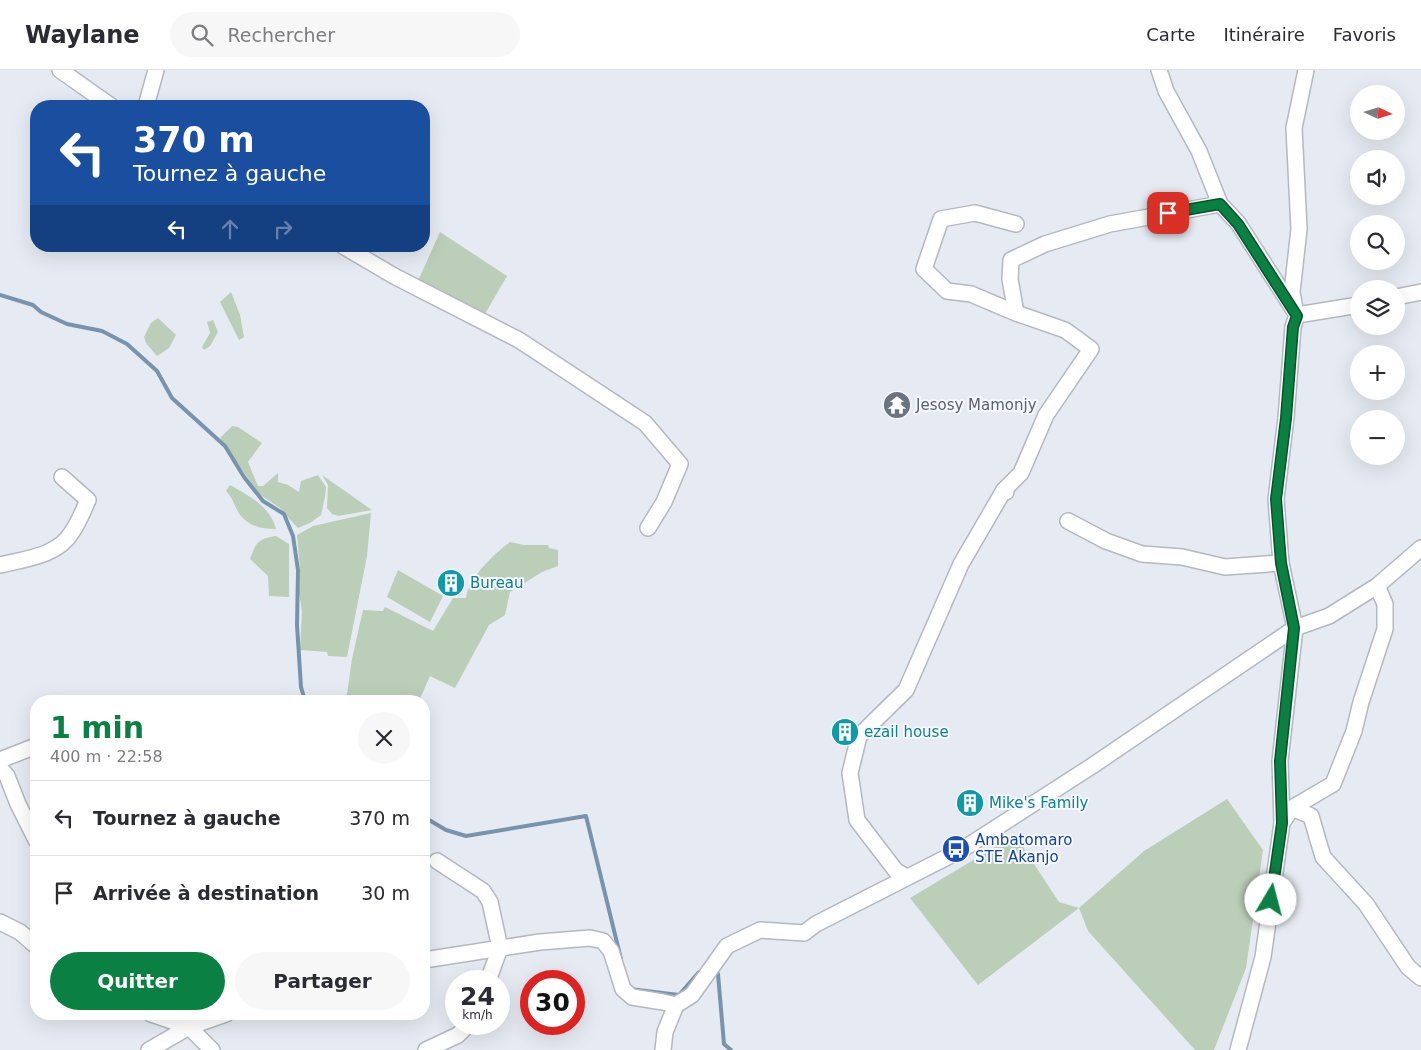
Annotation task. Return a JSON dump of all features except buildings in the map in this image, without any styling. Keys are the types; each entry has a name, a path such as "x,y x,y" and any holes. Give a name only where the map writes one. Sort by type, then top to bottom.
{"street":[{"path":"60,70 102,100"},
{"path":"148,100 156,70"},
{"path":"1159,70 1166,91 1199,151 1220,204 1238,224 1297,316"},
{"path":"1238,1050 1264,957 1282,823 1280,761 1294,628 1281,563 1276,499 1286,418 1293,327 1297,316 1292,292 1299,229 1294,128 1306,70"},
{"path":"1016,313 1010,279 1011,260 1045,244 1110,224 1220,204"},
{"path":"907,877 896,871 857,820 850,773 859,736 906,690 961,564 1005,491 1020,473 1046,415 1090,349 1066,330 1016,313 971,294 947,291 924,269 941,219 975,213 1016,224"},
{"path":"353,252 394,276 519,340 645,423 680,464 664,502 648,528"},
{"path":"1405,295 1421,292"},
{"path":"1297,316 1350,307"},
{"path":"0,565 58,548 72,533 88,500 62,477"},
{"path":"1068,521 1106,541 1142,554 1182,557 1225,567 1281,563"},
{"path":"662,1050 666,1032 676,1006 692,995 727,946 760,930 804,933 816,924 963,848 1092,766 1294,628 1329,616 1377,586 1421,548"},
{"path":"1282,823 1292,808 1333,784 1354,731 1361,702 1386,629 1385,604 1377,586"},
{"path":"0,760 30,748"},
{"path":"0,768 7,776 30,828"},
{"path":"1292,808 1311,816 1323,857 1366,904 1408,967 1421,978"},
{"path":"437,861 484,890 490,902 500,948 492,970"},
{"path":"0,922 20,932 30,941"},
{"path":"430,959 540,942 590,938 603,941 612,951 623,989 632,997 676,1006"},
{"path":"169,1020 189,1027 212,1050"},
{"path":"149,1050 189,1027 209,1020"},
{"path":"426,1050 458,1035"}],"green space":[{"path":"440,232 507,276 482,319 417,283"},
{"path":"231,292 240,315 244,337 239,340 220,302"},
{"path":"158,318 176,335 169,348 157,356 146,343 144,337 151,323"},
{"path":"213,320 218,332 210,346 204,350 202,347 210,333 207,322"},
{"path":"232,426 238,427 262,443 248,462 258,486 263,486 278,473 278,482 288,485 299,492 301,481 318,475 326,487 321,515 310,523 298,528 280,508 259,494 220,438"},
{"path":"322,475 372,510 338,516 332,514 327,508 328,485"},
{"path":"230,485 258,502 269,514 276,529 258,527 243,518 226,491"},
{"path":"371,513 367,556 347,657 328,656 327,652 300,650 302,611 299,593 300,568 297,535 313,526"},
{"path":"276,536 289,544 289,597 269,596 268,576 250,559 258,542 265,538"},
{"path":"510,542 524,545 548,545 549,548 558,550 558,566 542,572 510,592 505,615 489,625 455,688 430,676 422,695 347,695 352,659 363,610 383,611 385,607 433,631 453,598 466,598 468,590 477,574 496,553"},
{"path":"398,570 443,596 430,622 387,597"},
{"path":"1227,799 1263,850 1246,968 1214,1050 1195,1050 1088,931 1079,908 1144,851"},
{"path":"1015,835 1059,902 1079,908 978,985 910,898"}],"waterway":[{"path":"0,295 33,305 41,312 67,324 102,331 127,344 157,371 172,398 225,446 244,477 263,501 284,514 293,536 298,570 297,625 301,687 303,695"},
{"path":"430,821 446,830 466,836 586,816 621,959"},
{"path":"630,989 679,995 699,972"},
{"path":"714,973 718,974 724,1044 731,1050"}],"place":[{"name":"Jesosy Mamonjy","path":"897,405"},
{"name":"Bureau","path":"451,583"},
{"name":"ezail house","path":"845,732"},
{"name":"Mike's Family","path":"970,803"},
{"name":"Ambatomaro STE Akanjo","path":"956,849"}],"route":[{"path":"1168,213 1220,204 1238,224 1297,316 1293,327 1286,418 1276,499 1281,563 1294,628 1280,761 1282,823 1271,900"}]}
